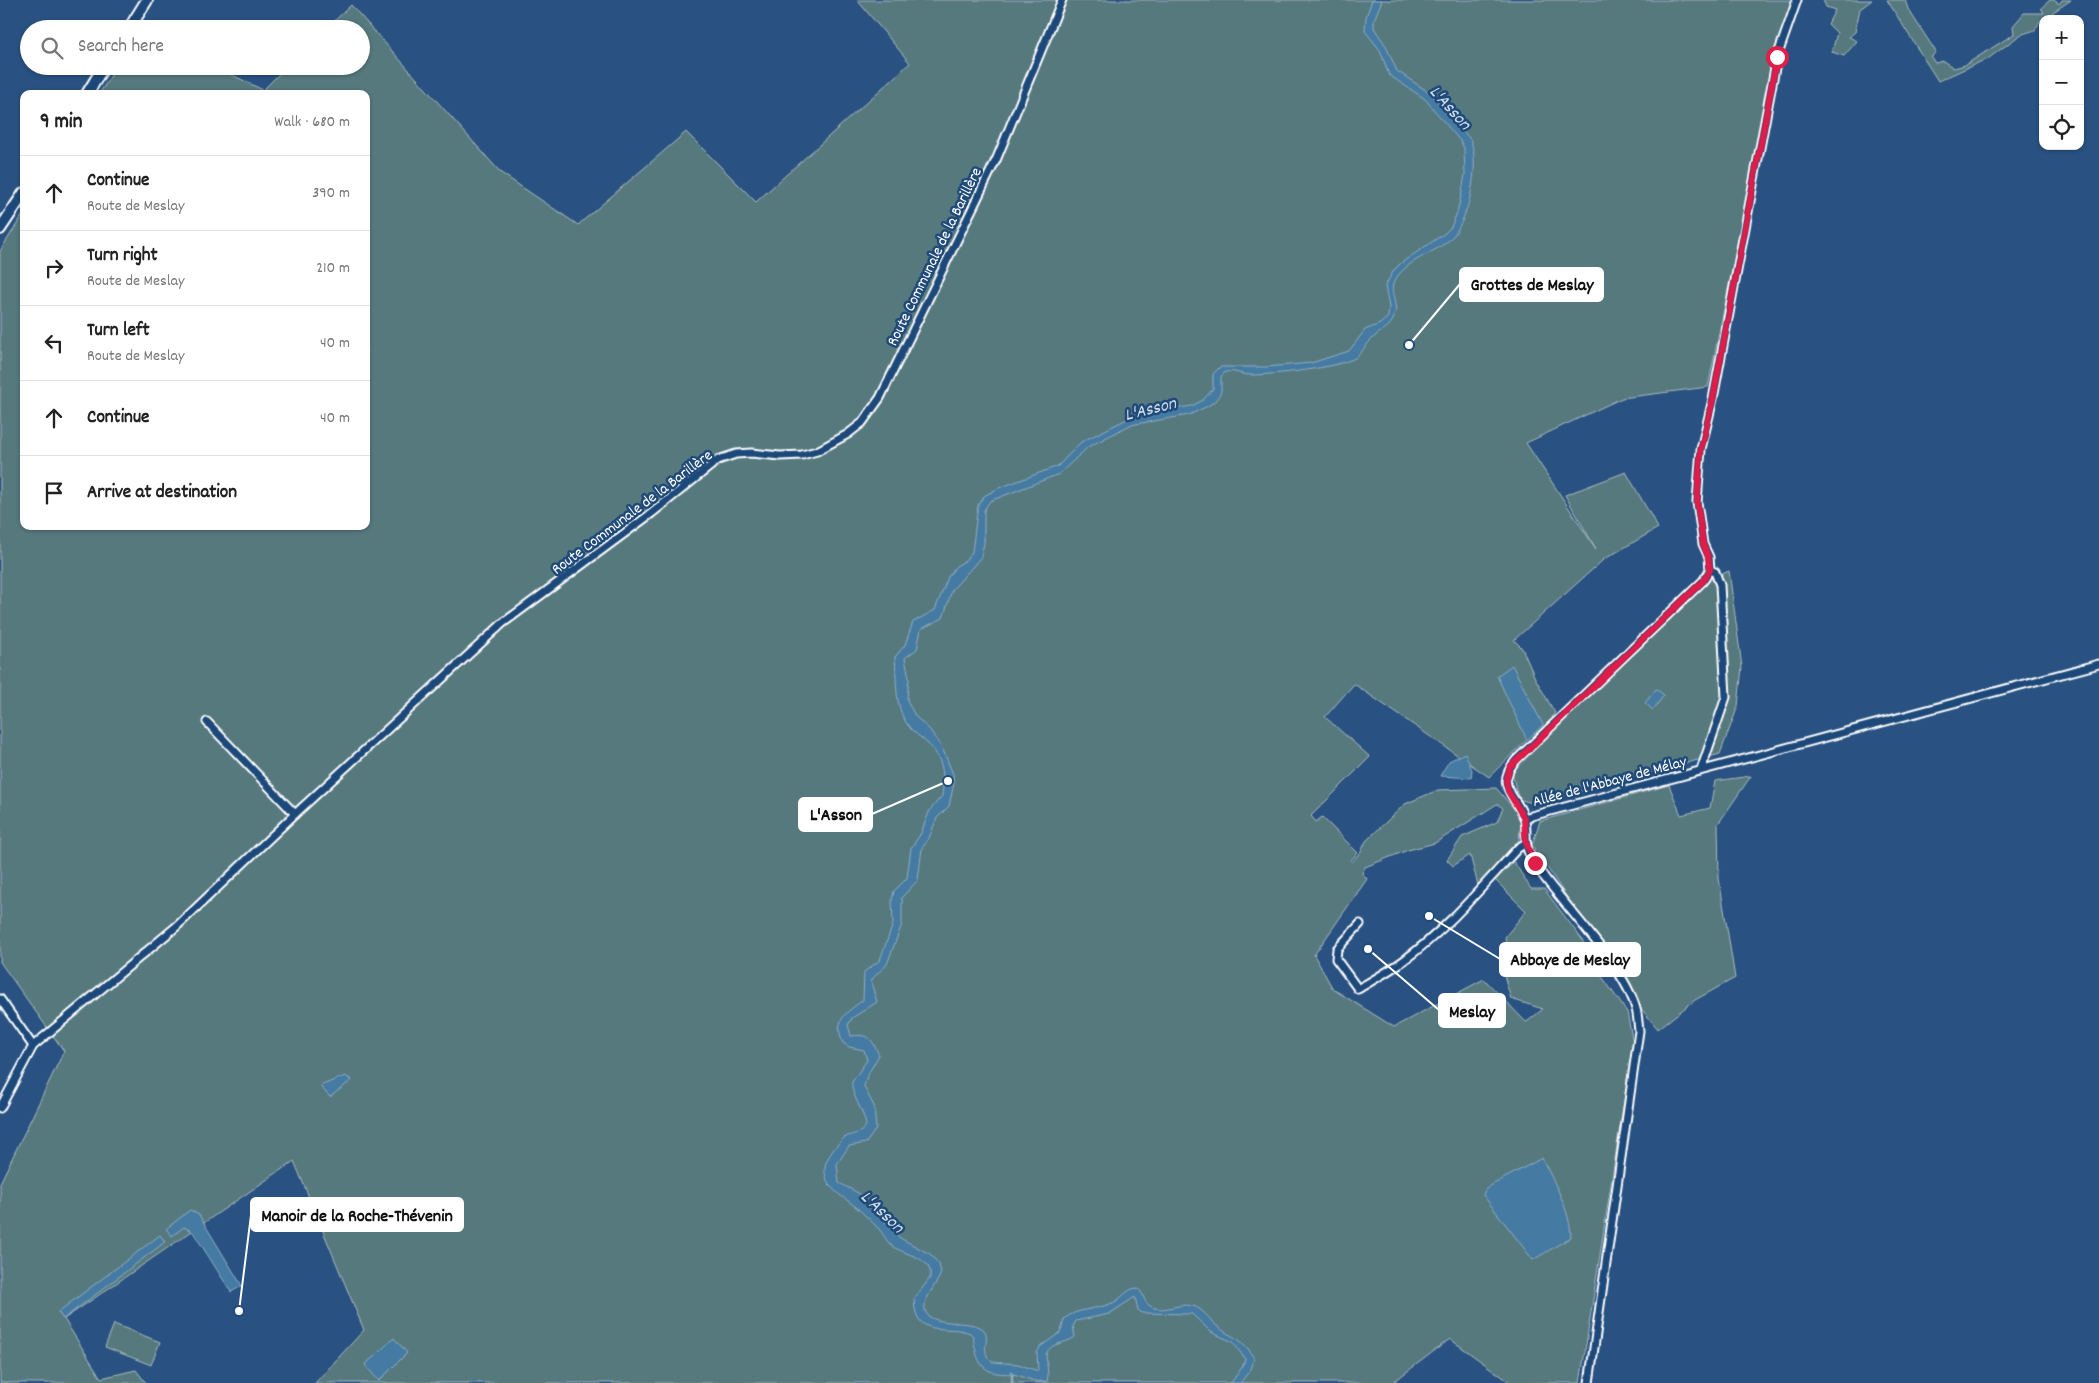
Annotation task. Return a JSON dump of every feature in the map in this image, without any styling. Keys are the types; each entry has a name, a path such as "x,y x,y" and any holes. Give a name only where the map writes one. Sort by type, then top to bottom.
{"main road":[{"path":"135,20 147,0"},
{"path":"89,90 98,75"},
{"path":"0,229 20,199"}],"street":[{"name":"Route Communale de la Barillère","path":"33,1046 177,926 295,814 504,623 652,514 718,460 736,454 751,453 780,456 802,455 832,444 862,423 880,398 997,158 1062,0"},
{"path":"1589,1383 1639,1032 1636,1009 1624,979 1545,878 1528,852 1524,818 1508,791 1506,781 1510,767 1703,581 1710,570 1703,544 1697,502 1701,449 1713,399 1777,57 1797,0"},
{"path":"1701,770 1726,697 1720,585 1715,572 1710,570"},
{"name":"Allée de l'Abbaye de Mélay","path":"1524,818 2099,664"},
{"path":"207,722 295,814"},
{"path":"1360,924 1337,948 1336,959 1358,989 1403,961 1428,940 1462,908 1518,848 1526,843"},
{"path":"0,999 33,1046 0,1108"}],"green space":[{"path":"857,0 1794,0 1780,36 1708,387 1622,398 1526,443 1596,549 1565,495 1626,472 1658,528 1603,560 1514,640 1522,648 1535,678 1555,713 1552,716 1553,718 1536,735 1534,733 1489,777 1354,684 1325,717 1370,757 1311,816 1316,822 1322,817 1358,853 1351,860 1352,862 1361,852 1366,841 1405,804 1438,790 1496,788 1522,818 1518,845 1478,885 1470,855 1453,866 1447,860 1462,837 1497,822 1503,808 1497,804 1435,843 1408,850 1365,867 1362,873 1367,879 1314,955 1333,989 1394,1027 1484,979 1526,1022 1528,1021 1543,1009 1511,999 1501,965 1507,951 1505,937 1526,911 1495,880 1514,862 1531,889 1544,889 1581,938 1598,971 1627,1012 1633,1043 1580,1383 1511,1383 1450,1339 1392,1383 315,1383 364,1330 294,1161 64,1319 101,1378 136,1370 146,1383 0,1383 0,1183 64,1051 0,962 0,251 20,219 20,530 370,530 370,90 263,90 278,75 370,75 370,26 501,173 578,225 686,132 756,202 910,63"},
{"path":"1823,0 1872,0 1860,9 1855,32 1849,37 1857,41 1844,56 1832,52 1837,33 1828,24 1835,10 1826,7"},
{"path":"1887,0 1905,0 1908,9 1936,52 1931,57 1935,63 1943,61 1954,68 1965,65 2014,34 2013,26 2024,13 2044,13 2041,8 2050,0 2054,0 2059,4 2062,0 2071,0 2049,15 2039,15 2039,23 2035,30 2020,35 1989,58 1938,81"},
{"path":"351,5 364,20 335,20"},
{"path":"111,75 232,75 263,90 102,90"},
{"path":"1729,571 1742,667 1738,706 1720,754 1536,804 1518,799 1512,772 1713,578"},
{"path":"1751,776 1718,824 1719,878 1735,978 1695,1000 1658,1029 1643,1011 1532,845 1540,821 1669,785 1681,815 1710,808 1715,781"},
{"path":"114,1324 160,1342 151,1365 105,1347"}],"water":[{"path":"1372,0 1382,0 1374,20 1374,28 1386,46 1397,71 1430,93 1470,139 1474,163 1471,193 1462,221 1455,233 1441,246 1407,266 1396,278 1392,287 1396,309 1391,323 1373,338 1355,358 1320,368 1274,374 1251,375 1225,372 1221,377 1221,392 1215,401 1208,406 1189,415 1130,425 1088,447 1059,474 990,501 984,510 984,543 981,557 952,590 943,618 921,629 917,649 905,658 909,678 907,699 909,705 916,717 930,730 943,750 953,774 954,783 949,806 937,818 929,838 922,848 918,880 902,897 902,924 887,964 871,982 877,1002 852,1018 848,1025 851,1036 869,1038 879,1055 867,1076 864,1087 874,1106 876,1129 866,1143 849,1146 837,1164 839,1183 860,1194 900,1238 930,1254 939,1264 941,1273 926,1301 926,1313 931,1318 970,1324 984,1330 986,1333 986,1354 992,1362 1018,1364 1038,1371 1037,1353 1040,1347 1061,1332 1064,1319 1080,1311 1114,1302 1129,1290 1137,1288 1146,1302 1155,1308 1188,1305 1200,1309 1222,1330 1242,1342 1254,1359 1251,1369 1240,1383 1231,1383 1243,1366 1245,1359 1233,1342 1211,1332 1192,1314 1142,1313 1138,1310 1135,1297 1109,1314 1076,1321 1073,1326 1075,1337 1055,1345 1046,1354 1047,1381 1035,1381 1014,1374 997,1373 990,1371 981,1364 973,1336 970,1333 961,1330 934,1328 926,1326 920,1321 914,1299 930,1278 930,1271 927,1265 923,1261 892,1246 880,1230 856,1207 835,1191 827,1181 825,1174 826,1163 835,1147 847,1136 862,1131 866,1125 853,1091 852,1082 867,1060 864,1050 849,1047 843,1043 840,1035 840,1022 847,1013 863,1000 864,972 880,960 893,924 892,900 894,891 907,878 911,848 920,835 930,810 942,796 943,774 937,754 909,727 900,709 895,657 905,645 913,622 935,610 948,577 956,566 965,561 972,552 978,505 984,496 999,488 1058,466 1081,442 1135,415 1192,406 1203,400 1213,389 1213,374 1220,367 1266,367 1311,363 1349,351 1365,330 1380,324 1388,317 1389,307 1385,286 1394,270 1451,227 1457,213 1465,174 1464,148 1425,99 1389,75 1380,50 1365,31 1366,17"},
{"path":"1512,665 1543,725 1527,740 1497,676"},
{"path":"1656,689 1664,695 1653,710 1645,703"},
{"path":"1465,753 1472,770 1471,778 1440,776 1449,761"},
{"path":"345,1076 352,1080 330,1097 320,1086"},
{"path":"1542,1158 1565,1206 1571,1237 1533,1260 1483,1195 1490,1186"},
{"path":"190,1210 199,1215 242,1286 231,1292 193,1232 184,1227 172,1236 166,1229"},
{"path":"160,1235 165,1242 63,1319 58,1312"},
{"path":"394,1338 407,1353 379,1381 365,1365"}],"waterway":[{"path":"1012,1372 1012,1383"}],"place":[{"name":"Grottes de Meslay","path":"1409,345"},
{"name":"L'Asson","path":"948,781"},
{"name":"Abbaye de Meslay","path":"1429,916"},
{"name":"Meslay","path":"1368,949"},
{"name":"Manoir de la Roche-Thévenin","path":"239,1311"}],"route":[{"path":"1535,863 1528,852 1524,818 1508,791 1506,781 1510,767 1703,581 1710,570 1703,544 1697,502 1701,449 1713,399 1777,57"}]}
